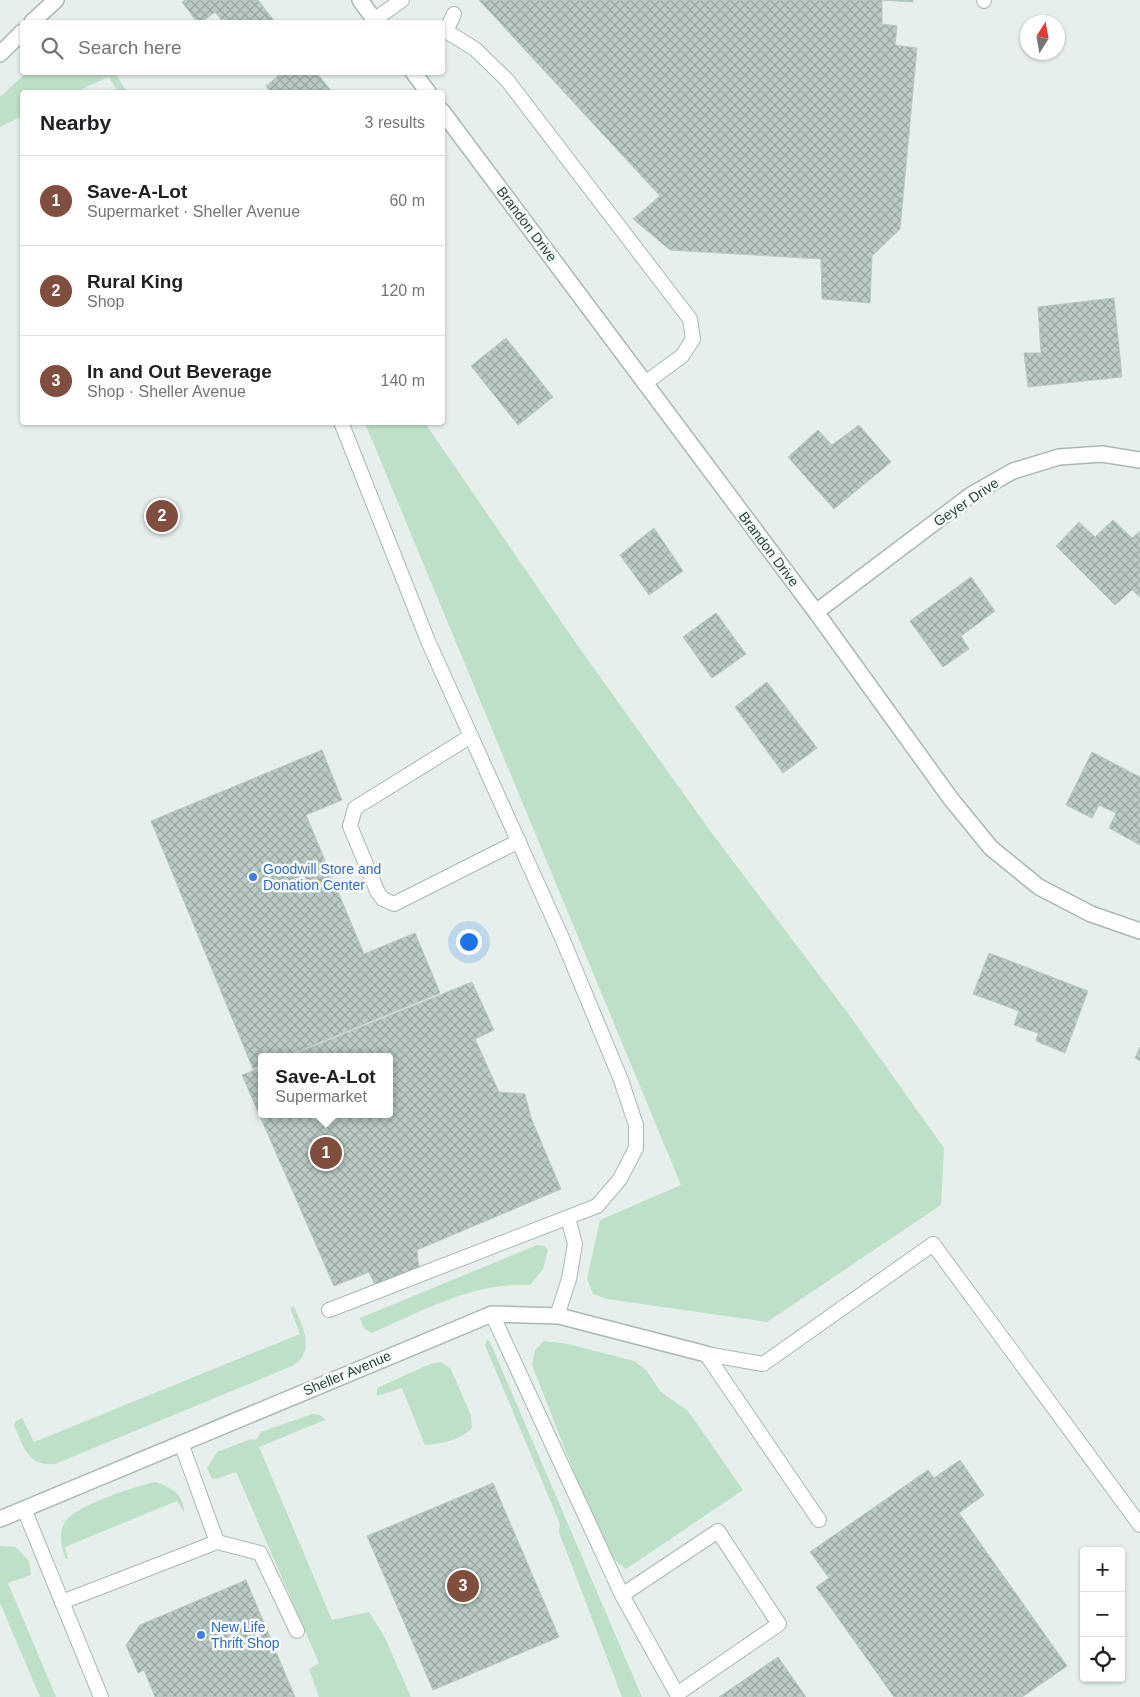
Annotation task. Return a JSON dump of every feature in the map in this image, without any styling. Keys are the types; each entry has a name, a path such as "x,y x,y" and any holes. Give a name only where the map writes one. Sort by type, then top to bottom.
{"street":[{"path":"34,20 56,0"},
{"path":"360,0 374,20"},
{"path":"0,54 20,34"},
{"path":"415,75 426,90"},
{"name":"Brandon Drive","path":"445,116 816,612 951,799 991,848 1039,887 1091,914 1140,931"},
{"name":"Geyer Drive","path":"816,612 971,495 1013,471 1059,457 1102,454 1140,460"},
{"name":"Sheller Avenue","path":"0,1519 492,1314 557,1316 706,1354"}],"lane":[{"path":"376,20 402,0"},
{"path":"445,30 454,14"},
{"path":"445,33 475,50 506,80 690,319 693,339 682,356 645,383"},
{"path":"329,1310 597,1206 620,1179 636,1148 636,1126 621,1080 570,956 428,641 342,425"},
{"path":"471,736 355,808 350,826 378,893 383,899 394,904 519,842"},
{"path":"557,1316 569,1280 576,1244 568,1218"},
{"path":"706,1354 763,1364 933,1244 1140,1525"},
{"path":"492,1314 622,1595 678,1694 779,1624 718,1531 622,1595"},
{"path":"706,1354 819,1520"},
{"path":"181,1443 217,1542"},
{"path":"24,1509 101,1697"},
{"path":"62,1602 217,1542 260,1554 297,1631"}],"green space":[{"path":"24,75 116,75 126,90 117,90 109,77 80,90 20,90 20,117 0,127 0,97"},
{"path":"366,425 426,425 573,639 711,832 850,1016 944,1148 941,1205 767,1322 607,1299 593,1294 587,1279 600,1220 681,1185"},
{"path":"537,1245 545,1246 548,1250 543,1269 530,1285 509,1285 469,1293 429,1307 372,1333 364,1329 360,1318"},
{"path":"294,1306 303,1330 306,1346 300,1360 292,1366 55,1464 38,1462 28,1454 24,1447 14,1425 16,1421 22,1418 34,1442 300,1334 290,1308"},
{"path":"487,1339 490,1342 642,1697 622,1697 559,1532 560,1524 485,1345"},
{"path":"544,1341 568,1344 634,1361 646,1370 661,1392 688,1411 743,1490 626,1569 611,1557 577,1480 532,1365 535,1350"},
{"path":"441,1362 451,1369 471,1416 472,1428 462,1436 450,1441 425,1445 402,1388 377,1396 377,1388 430,1364"},
{"path":"312,1414 320,1415 325,1420 259,1447 332,1620 369,1612 384,1636 411,1697 319,1697 309,1669 319,1663 237,1474 235,1472 212,1479 207,1468 217,1452 251,1439 256,1440 261,1432"},
{"path":"156,1482 176,1492 182,1501 184,1512 177,1501 65,1547 68,1559 66,1559 61,1536 65,1522 71,1516 81,1509 108,1497"},
{"path":"0,1546 16,1547 29,1561 31,1575 8,1583 56,1697 40,1697 0,1603"}],"building":[{"path":"185,0 258,0 273,20 221,20 215,12 205,20 196,20 182,2"},
{"path":"479,0 882,0 882,24 897,26 895,45 917,48 900,229 872,256 870,303 822,299 821,259 670,250 633,219 660,196"},
{"path":"882,0 913,0 913,2"},
{"path":"279,75 318,75 330,90 269,90 266,86"},
{"path":"1114,298 1122,377 1028,387 1024,353 1041,353 1038,307"},
{"path":"506,338 553,397 518,425 471,366"},
{"path":"859,425 891,462 834,509 788,457 818,430 832,445"},
{"path":"1113,520 1132,538 1140,531 1140,597 1132,590 1115,605 1056,546 1079,522 1095,537"},
{"path":"654,528 683,571 649,595 620,555"},
{"path":"971,577 995,611 961,636 969,649 943,667 910,621"},
{"path":"716,613 746,654 712,678 683,637"},
{"path":"767,682 817,748 783,773 735,707"},
{"name":"Goodwill Store and Donation Center","path":"322,750 342,800 306,815 364,954 415,933 440,993 294,1053 258,1053 258,1067 253,1069 151,821"},
{"path":"1092,752 1140,777 1140,845 1109,828 1116,813 1099,805 1092,818 1066,805"},
{"path":"989,953 1088,991 1065,1053 1036,1041 1038,1033 1014,1025 1019,1011 973,994"},
{"path":"472,982 494,1030 475,1039 499,1092 525,1094 531,1118 561,1189 417,1250 419,1270 375,1285 369,1272 334,1286 261,1118 393,1118 393,1053 297,1053"},
{"path":"1140,1047 1140,1061 1135,1058"},
{"path":"258,1069 258,1112 242,1075"},
{"path":"960,1460 984,1495 959,1513 1067,1666 1022,1697 894,1697 816,1587 829,1578 810,1552 928,1470 934,1478"},
{"path":"493,1483 559,1637 433,1690 367,1536"},
{"name":"New Life Thrift Shop","path":"246,1580 295,1697 155,1697 144,1670 138,1673 126,1645 140,1625"},
{"path":"778,1657 806,1697 719,1697"}],"place":[{"name":"Rural King","path":"162,516"},
{"name":"Goodwill Store and Donation Center","path":"253,877"},
{"name":"Save-A-Lot","path":"326,1153"},
{"name":"In and Out Beverage","path":"463,1586"},
{"name":"New Life Thrift Shop","path":"201,1635"}]}
